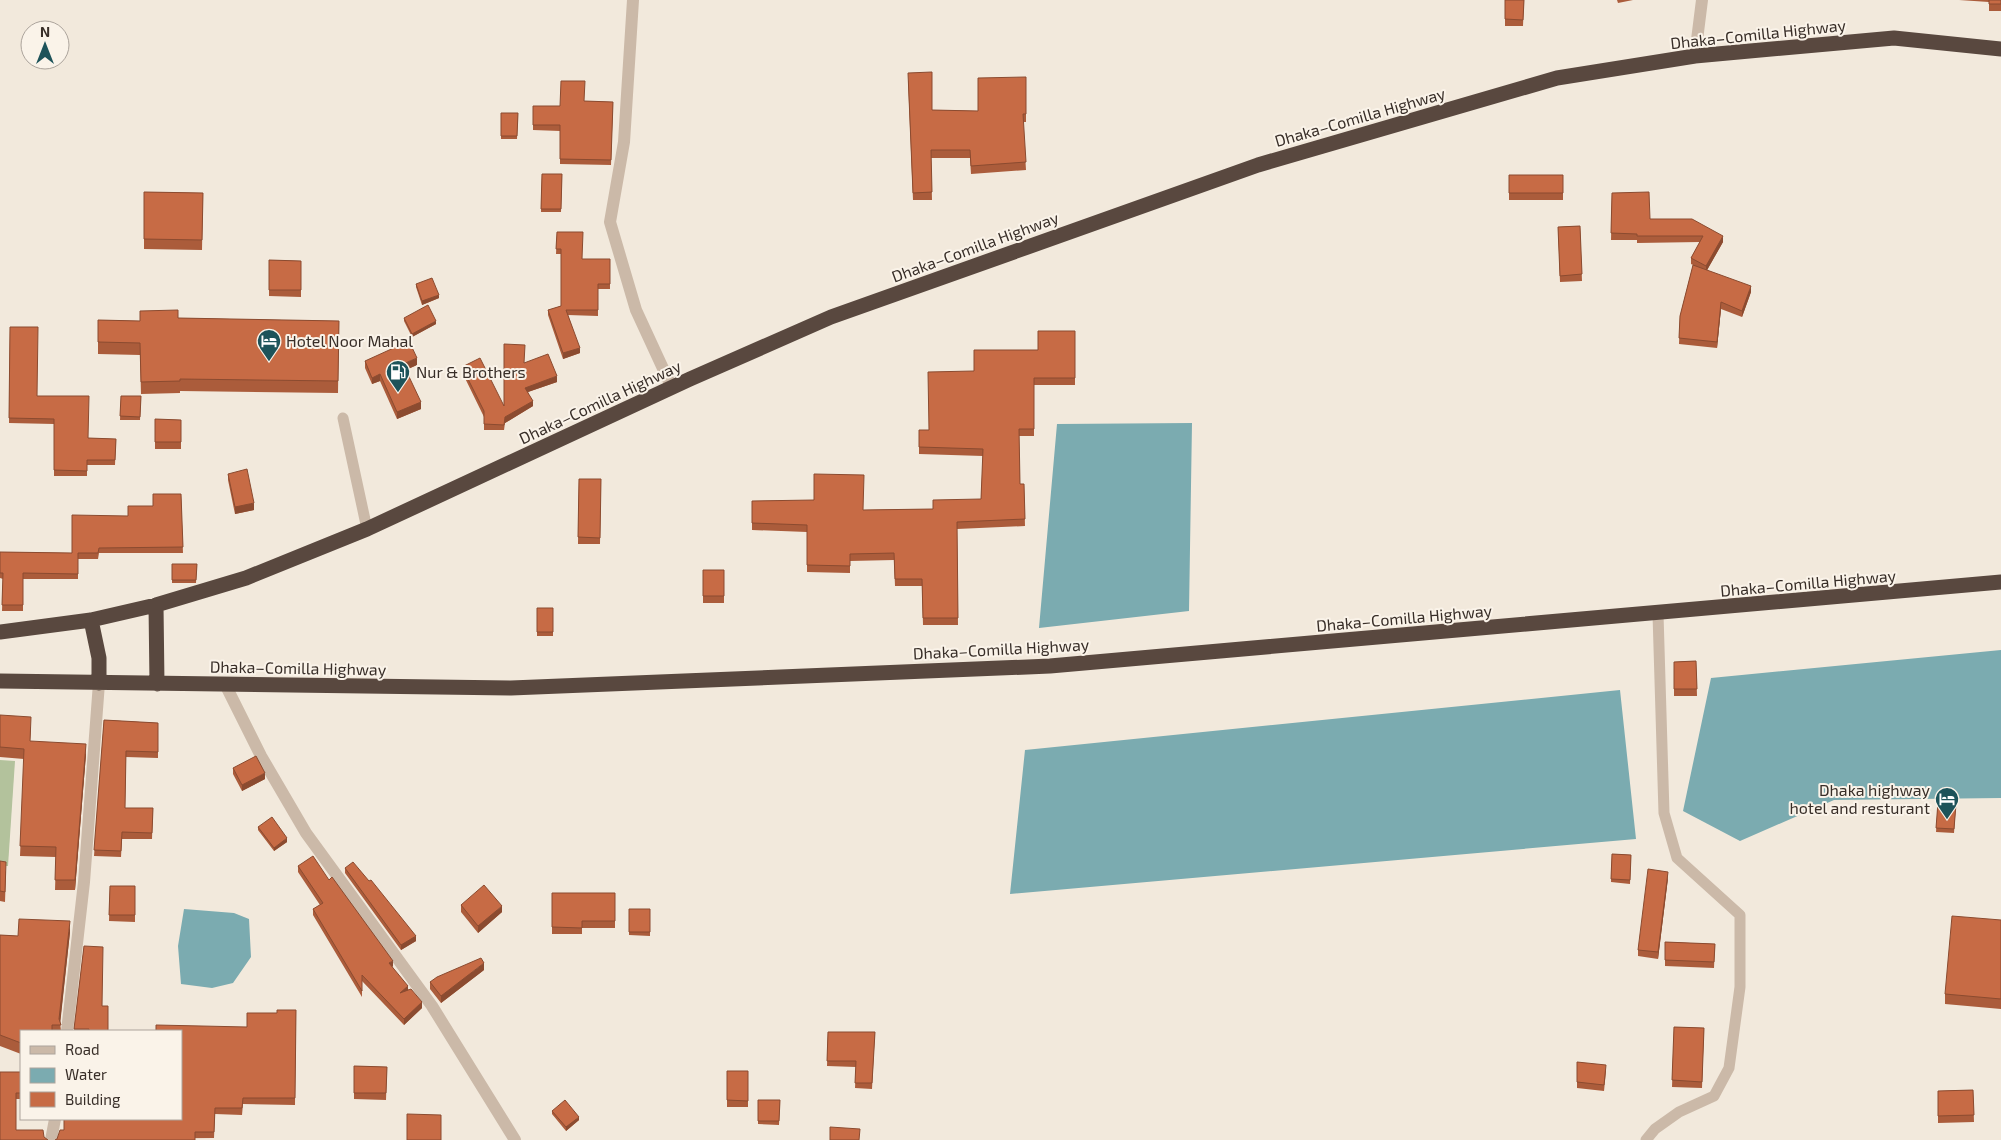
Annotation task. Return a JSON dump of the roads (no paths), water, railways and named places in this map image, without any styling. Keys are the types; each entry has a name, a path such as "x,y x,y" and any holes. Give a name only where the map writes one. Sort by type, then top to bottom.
{"highway":[{"name":"Dhaka–Comilla Highway","path":"0,632 91,620 156,606 246,578 367,529 672,388 832,317 1258,165 1557,78 1695,56 1894,38 2001,50"},
{"name":"Dhaka–Comilla Highway","path":"0,681 511,688 1050,666 1658,614 2001,582"},
{"path":"156,606 157,684"},
{"path":"91,620 99,658 99,683"}],"street":[{"path":"634,0 624,142 610,222 636,310 672,388"},
{"path":"1695,56 1702,0"},
{"path":"67,1030 84,882 99,683"},
{"path":"225,684 261,756 306,833 432,1006 516,1140"},
{"path":"51,1140 55,1120"}],"lane":[{"path":"343,418 367,529"},
{"path":"1646,1140 1655,1129 1679,1112 1714,1096 1728,1068 1740,987 1740,914 1677,858 1664,813 1658,614"}],"water":[{"path":"1192,423 1189,611 1039,628 1057,424"},
{"path":"2001,650 2001,798 1834,800 1740,841 1683,811 1711,678"},
{"path":"1620,690 1636,839 1010,894 1025,750"},
{"path":"184,909 234,913 249,919 251,957 233,983 212,988 181,984 178,946"}],"place":[{"name":"Hotel Noor Mahal","path":"269,362"},
{"name":"Nur & Brothers","path":"398,393"},
{"name":"Dhaka highway hotel and resturant","path":"1947,820"}]}
